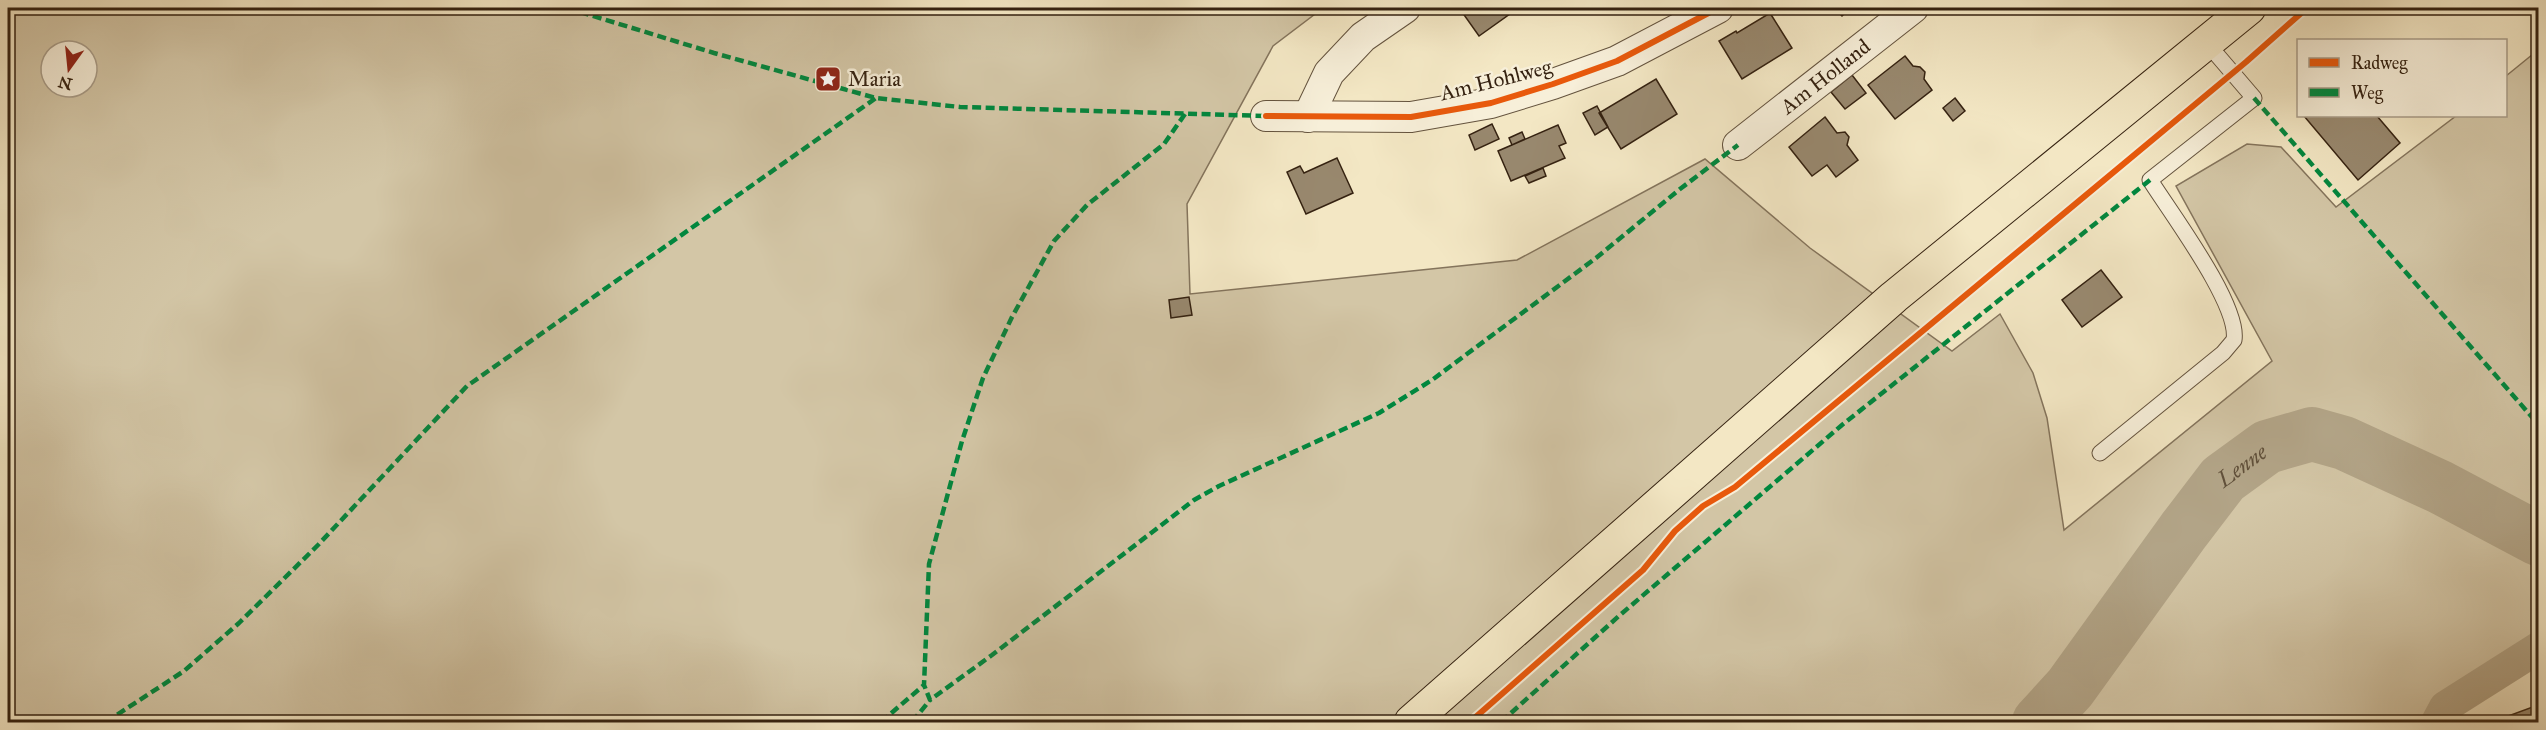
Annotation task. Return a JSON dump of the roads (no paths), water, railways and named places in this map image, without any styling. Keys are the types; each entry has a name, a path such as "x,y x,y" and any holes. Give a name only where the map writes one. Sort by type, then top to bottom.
{"main road":[{"path":"1411,723 1835,348 2249,8"}],"street":[{"path":"1308,117 1329,73 1362,37 1405,8"},
{"name":"Am Hohlweg","path":"1266,116 1411,117 1491,103 1617,61 1718,8"},
{"name":"Am Holland","path":"1738,145 1913,8"}],"lane":[{"path":"2100,453 2223,353 2234,340 2233,324 2219,287 2150,180 2254,98 2206,42"}],"waterway":[{"name":"Lenne","path":"2039,722 2070,688 2223,479 2267,447 2312,434 2344,443 2440,487 2538,539"},
{"path":"2437,722 2445,707 2538,648"}],"place":[{"name":"Maria","path":"828,79"}]}
